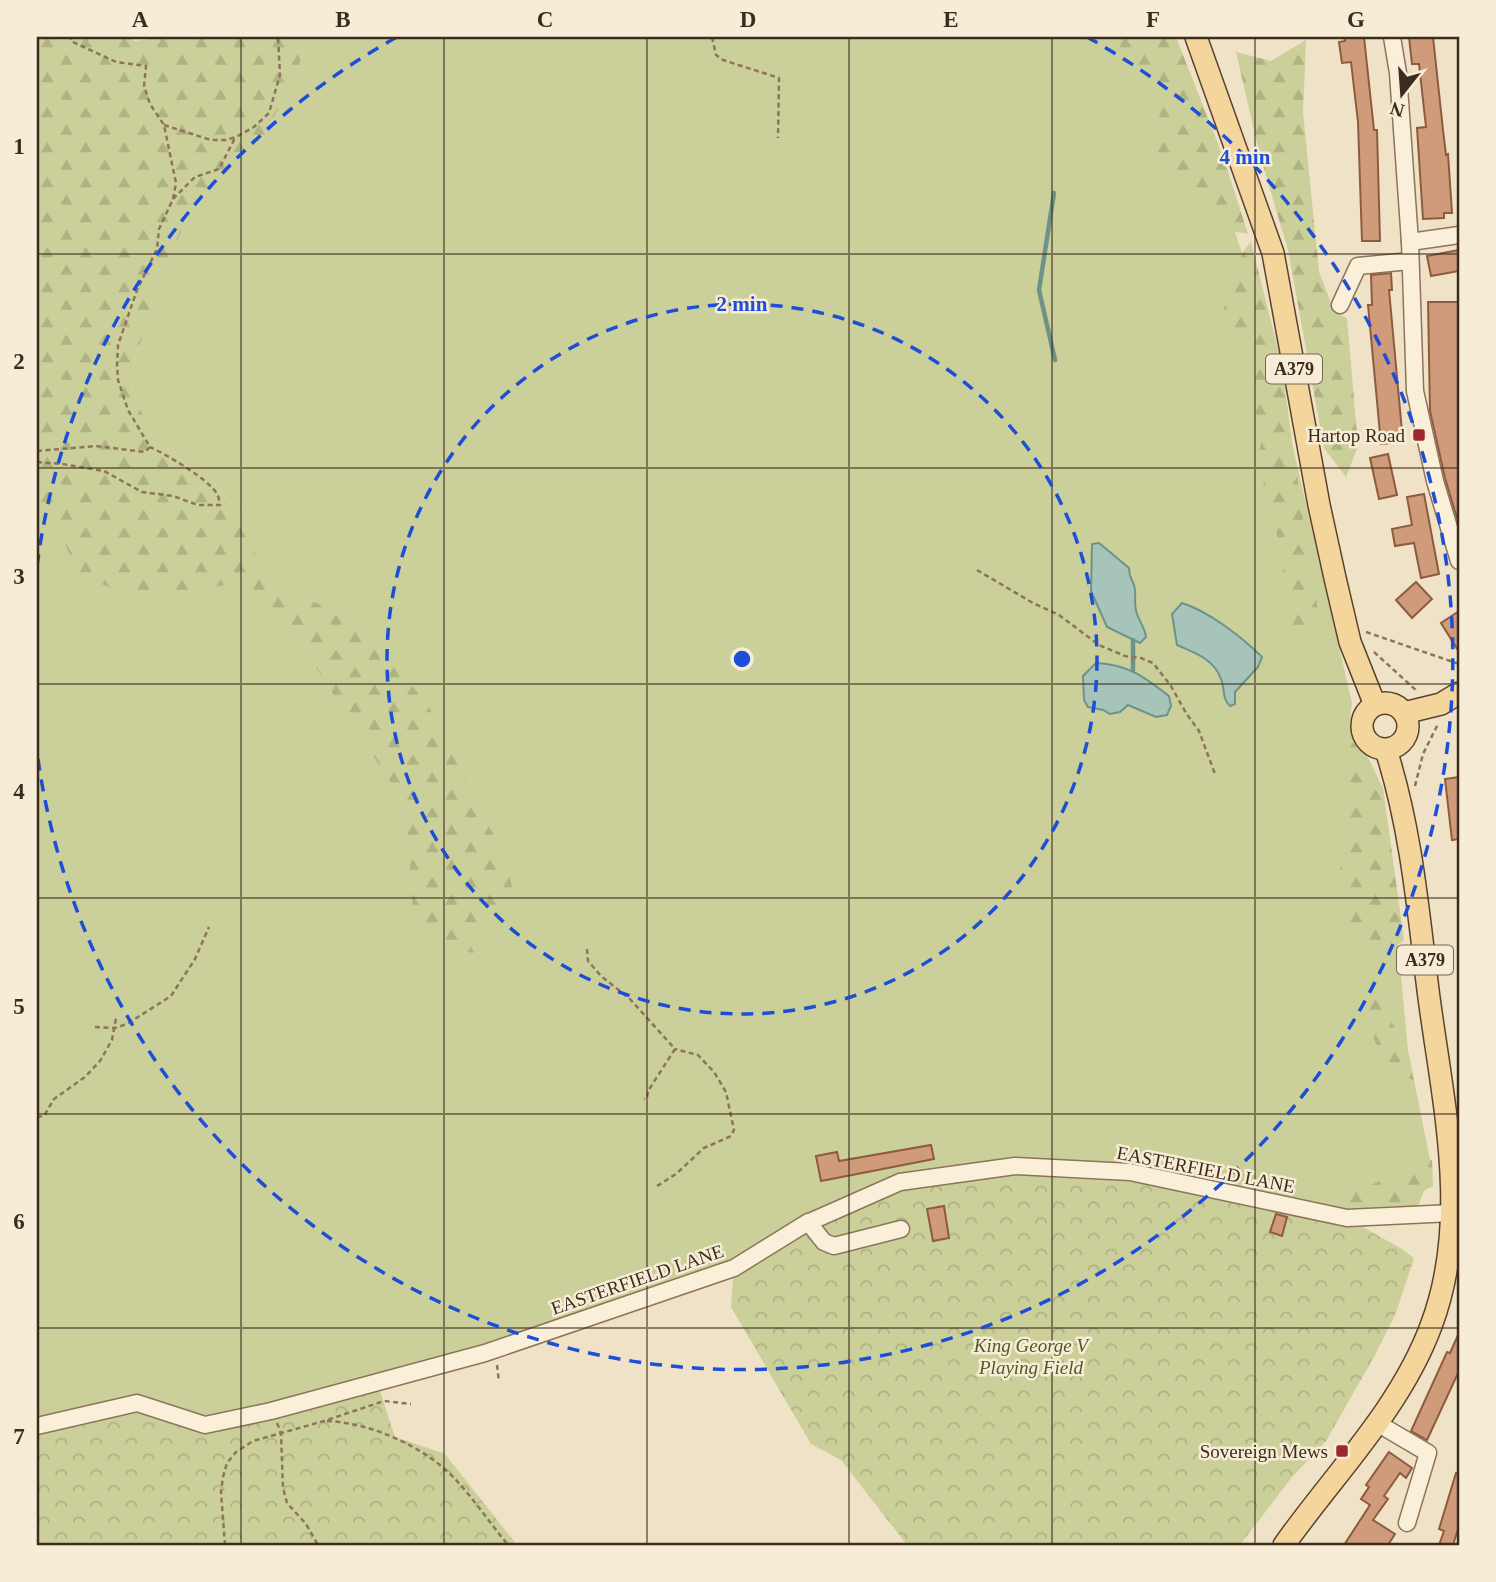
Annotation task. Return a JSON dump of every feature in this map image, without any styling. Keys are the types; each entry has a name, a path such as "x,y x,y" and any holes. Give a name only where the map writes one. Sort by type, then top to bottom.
{"main road":[{"name":"A379","path":"1196,37 1273,253 1319,505 1346,626 1375,705"},
{"path":"1404,713 1445,701"},
{"path":"1388,703 1400,708 1404,713 1407,733 1399,745 1386,750 1371,745 1362,732 1364,716 1375,705 1388,703"},
{"name":"A379","path":"1284,1545 1405,1382 1432,1324 1446,1267 1455,1171 1406,818 1386,750"}],"street":[{"path":"1392,37 1398,73 1410,242 1415,391 1435,481 1459,560"},
{"path":"1410,242 1459,235"},
{"path":"1340,305 1358,266 1410,261"},
{"name":"EASTERFIELD LANE","path":"37,1426 137,1403 205,1425 495,1350 734,1268 808,1222 900,1182 1015,1166 1130,1172 1347,1218 1452,1213"},
{"path":"808,1222 824,1242 834,1246 901,1229"},
{"path":"1377,1423 1428,1453 1407,1523"}],"path":[{"path":"37,462 104,471 142,492 173,496 198,505 220,505 217,493 200,478 166,454 150,447 128,410 118,380 118,345 137,290 157,249 159,229 173,199 176,174 164,125 150,104 144,86 146,66 116,62 71,41 71,37"},
{"path":"164,125 211,140 236,137 254,127 269,113 280,75 278,37"},
{"path":"712,37 716,55 723,60 779,78 778,138"},
{"path":"173,199 195,177 219,169 236,137"},
{"path":"37,451 96,446 145,452 150,447"},
{"path":"977,570 1059,615 1099,645 1125,656 1153,663 1199,731 1215,774"},
{"path":"1346,626 1459,664"},
{"path":"1346,626 1445,701 1439,721 1423,754 1406,818"},
{"path":"95,1027 116,1028 127,1024 171,996 195,959 209,927"},
{"path":"587,949 588,961 601,976 630,999 675,1049 698,1055 714,1072 726,1092 734,1130 731,1136 704,1148 676,1174 657,1186"},
{"path":"37,1117 44,1116 54,1099 85,1077 100,1061 113,1040 116,1018"},
{"path":"643,1099 647,1098 648,1091 675,1049"},
{"path":"225,1545 221,1492 227,1463 236,1452 253,1441 384,1401 411,1404"},
{"path":"324,1421 340,1422 378,1432 436,1462 457,1481 508,1545"},
{"path":"281,1433 283,1488 287,1503 306,1524 318,1545"}],"green space":[{"path":"37,37 131,37 134,41 169,37 304,37 299,68 253,158 195,201 154,293 134,366 132,390 151,435 244,513 254,547 257,574 344,618 390,658 429,707 486,822 503,849 512,887 473,953 454,949 414,923 406,806 298,640 230,584 166,596 127,594 78,575 57,527 37,503"},
{"path":"304,37 1161,37 1207,148 1262,313 1352,703 1350,721 1383,788 1408,1050 1432,1170 1414,1216 734,1268 495,1350 205,1425 37,1426 37,503 50,515 243,512 151,435 132,390 134,366 154,293 195,200 228,179 253,158 299,68"},
{"path":"1114,37 1176,37 1224,159 1248,234 1222,226 1209,199 1191,190 1158,163 1156,159 1160,109 1152,93 1150,78 1144,69 1123,58"},
{"path":"1306,40 1303,112 1319,272 1335,313 1347,318 1358,446 1346,477 1324,448 1288,250 1259,152 1236,52 1271,61"},
{"path":"1251,242 1281,361 1322,634 1293,628 1271,502 1266,498 1259,451 1262,439 1251,389 1239,387 1226,374 1229,366 1245,367 1254,359 1252,353 1230,335 1224,310 1234,272"},
{"path":"1348,738 1365,754 1383,788 1404,940 1394,948 1377,946 1349,921 1350,894 1340,868 1360,833 1357,826 1346,817 1350,800 1339,785 1347,773 1340,747"},
{"path":"1373,995 1405,1042 1414,1081 1391,1065 1378,1048 1362,1002"},
{"path":"1423,1160 1432,1160 1433,1186 1421,1192 1411,1204 1359,1207 1336,1202"},
{"name":"King George V Playing Field","path":"1015,1166 1130,1172 1347,1218 1414,1258 1396,1313 1326,1441 1292,1477 1240,1545 907,1545 841,1460 811,1444 731,1307 734,1268 900,1182"},
{"path":"377,1382 395,1437 445,1454 517,1545 37,1545 37,1431 137,1403 206,1425"}],"water":[{"path":"1099,543 1129,568 1135,588 1136,610 1146,637 1140,643 1107,627 1091,591 1092,544"},
{"path":"1182,603 1203,612 1224,626 1262,657 1258,667 1235,692 1235,704 1230,706 1227,703 1221,679 1214,666 1177,645 1172,614"},
{"path":"1096,663 1127,669 1169,696 1171,706 1167,715 1156,717 1128,705 1120,712 1110,714 1088,707 1084,700 1083,676"}],"building":[{"path":"1344,37 1364,37 1374,130 1377,130 1380,241 1362,241 1358,122 1351,62 1342,63 1339,42 1345,41"},
{"path":"1409,37 1433,37 1446,155 1448,154 1452,213 1444,213 1444,218 1423,219 1417,128 1426,127 1419,64 1412,64"},
{"path":"1459,250 1459,271 1431,276 1427,256"},
{"path":"1391,273 1392,290 1389,290 1403,442 1381,444 1368,305 1372,305 1371,275"},
{"path":"1428,302 1458,302 1459,525 1430,411"},
{"path":"1388,454 1397,495 1379,499 1370,458"},
{"path":"1424,494 1439,574 1421,578 1414,543 1395,546 1392,529 1412,525 1407,497"},
{"path":"1416,582 1432,599 1412,618 1396,600"},
{"path":"1459,611 1459,652 1441,623"},
{"path":"1459,777 1459,839 1452,840 1445,779"},
{"path":"931,1145 934,1159 821,1181 816,1156 837,1152 839,1161"},
{"path":"944,1206 949,1238 933,1241 927,1209"},
{"path":"1276,1214 1287,1217 1282,1236 1270,1232"},
{"path":"1459,1333 1459,1371 1427,1440 1411,1431 1447,1352 1450,1353"},
{"path":"1389,1452 1412,1468 1406,1478 1400,1473 1384,1496 1388,1499 1373,1520 1395,1534 1388,1545 1344,1545 1370,1505 1361,1499 1369,1487 1366,1485"},
{"path":"1456,1473 1459,1474 1459,1526 1453,1545 1439,1545 1444,1531 1439,1529"}],"waterway":[{"path":"1054,193 1039,290 1055,360"},
{"path":"1133,640 1133,670"}],"place":[{"name":"Hartop Road","path":"1419,435"},
{"name":"Sovereign Mews","path":"1342,1451"}]}
